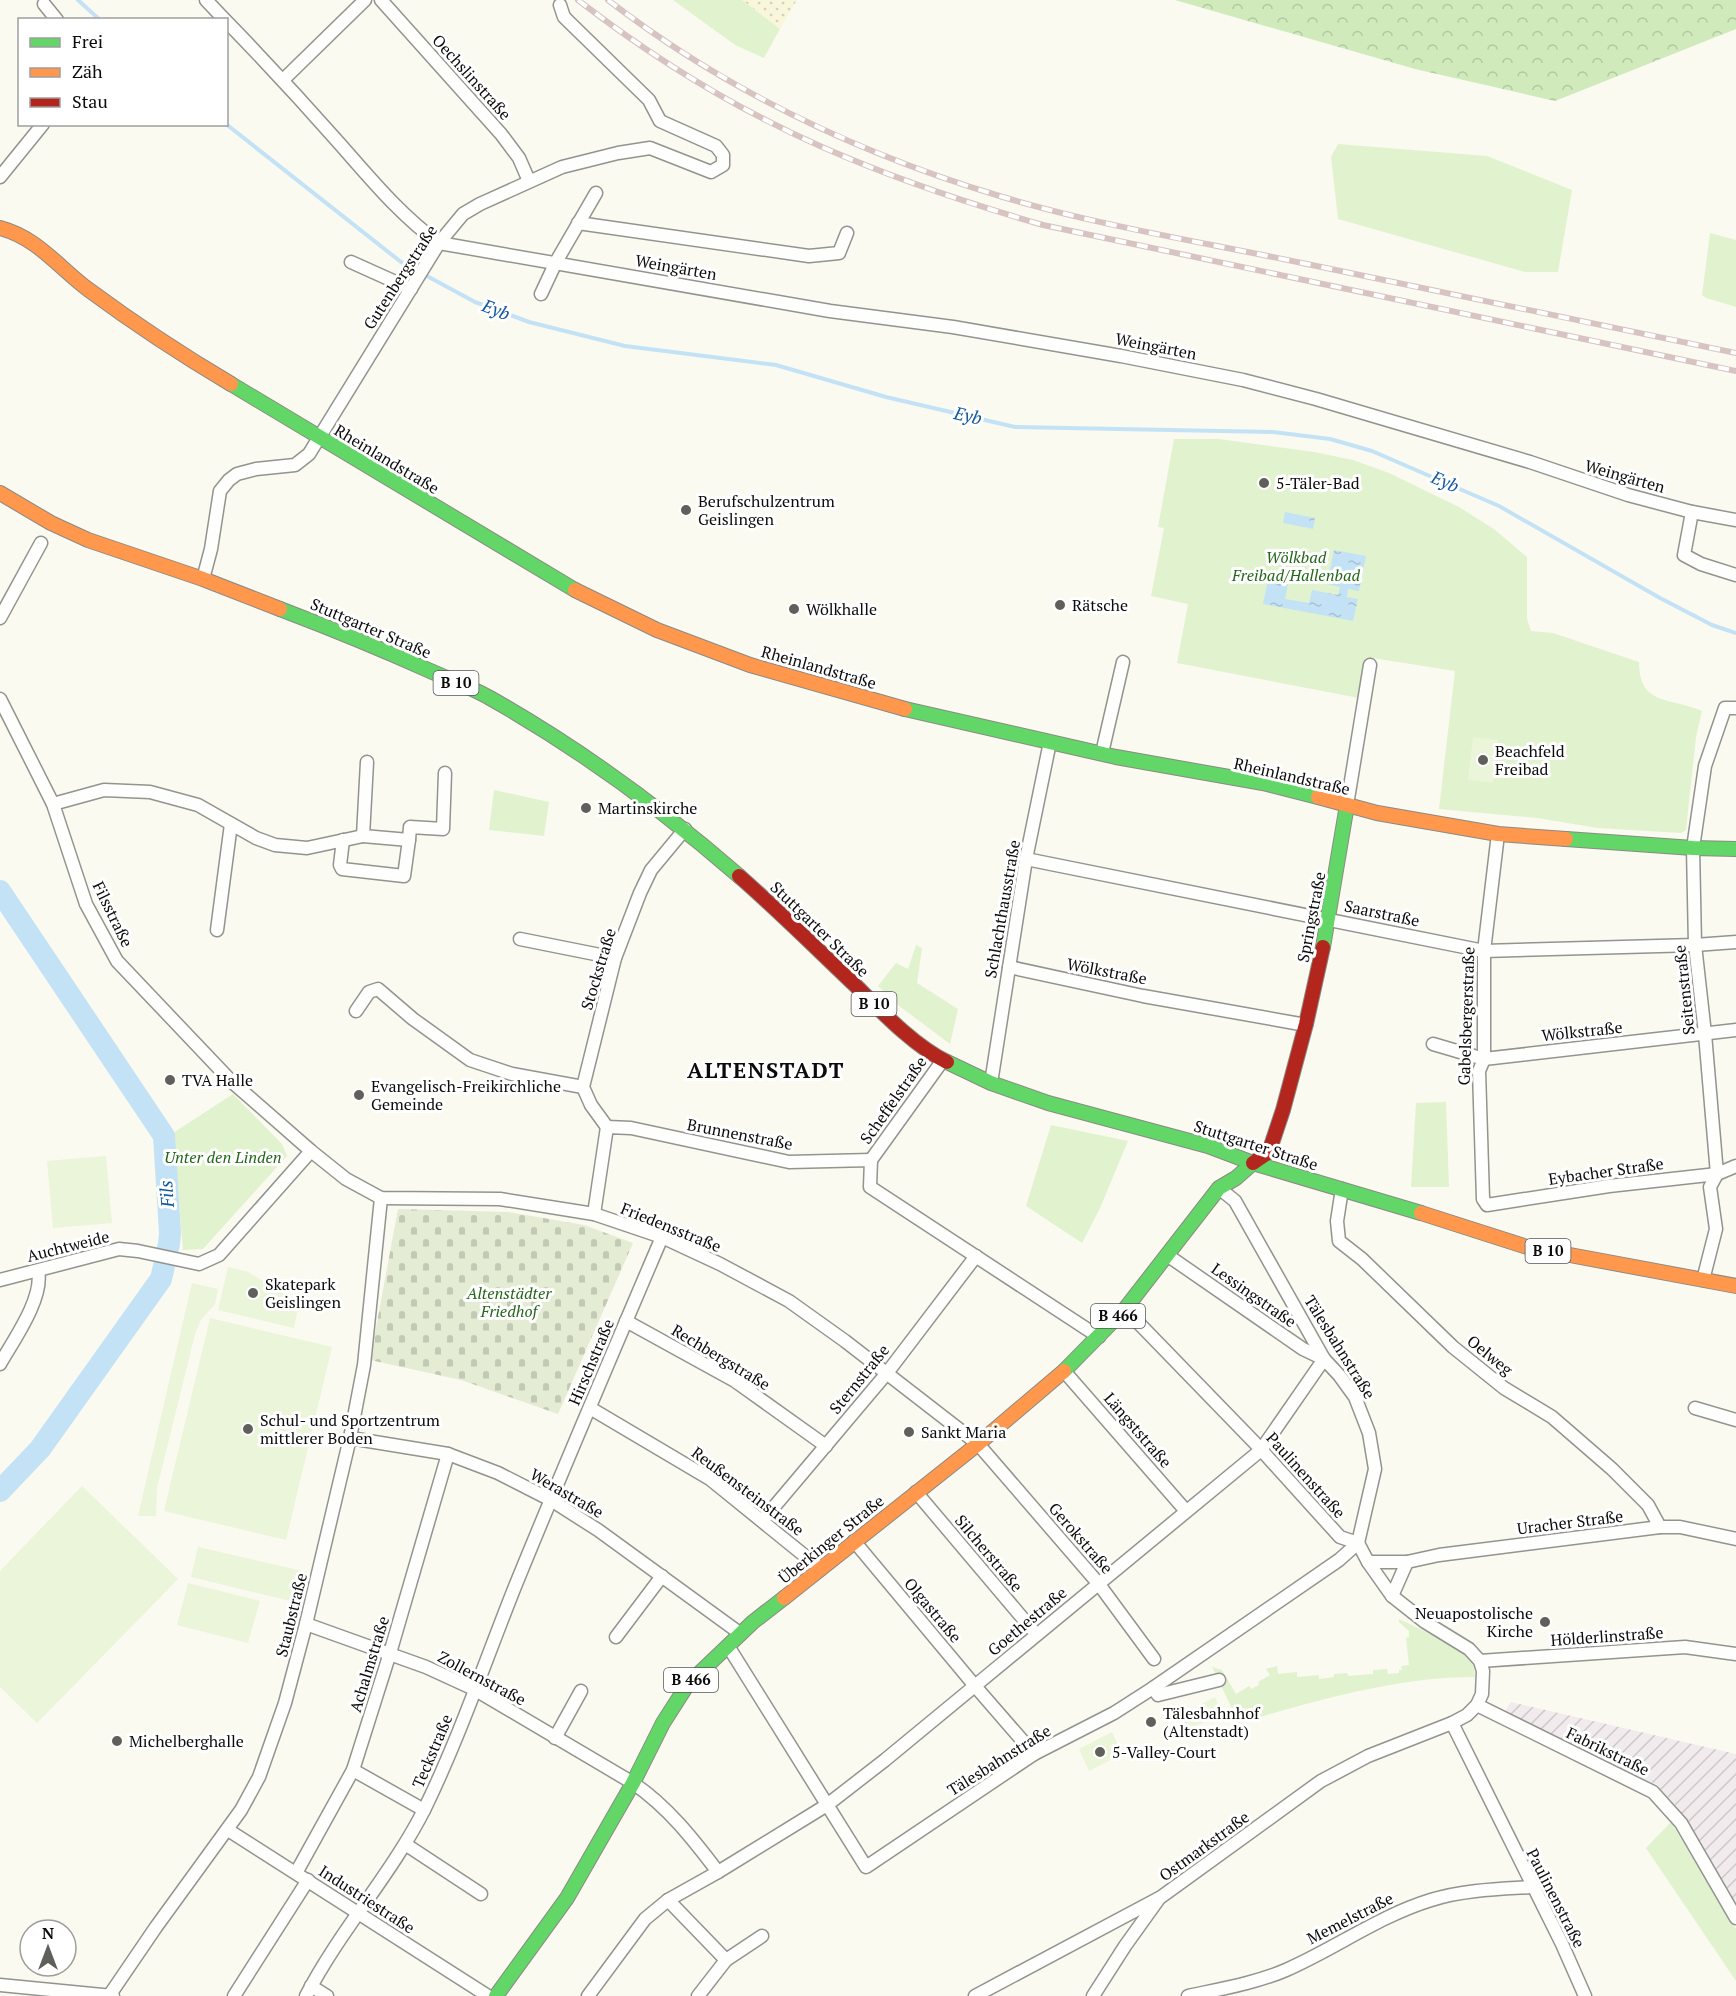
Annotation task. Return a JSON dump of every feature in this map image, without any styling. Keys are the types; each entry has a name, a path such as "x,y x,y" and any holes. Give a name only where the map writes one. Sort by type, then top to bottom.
{"main road":[{"name":"Rheinlandstraße","path":"0,228 30,240 79,283 136,325 319,438 573,588 657,630 750,664 937,717 1175,768 1263,783 1377,813 1498,834 1736,849"},
{"name":"Stuttgarter Straße","path":"0,494 88,540 203,579 337,629 488,697 559,739 609,772 685,829 775,908 889,1019 943,1060 991,1083 1048,1103 1208,1146 1253,1163 1527,1247 1736,1286"},
{"name":"Springstraße","path":"1253,1163 1269,1152 1306,1025 1328,918 1347,805"},
{"name":"Überkinger Straße","path":"496,1996 567,1898 633,1784 674,1703 688,1684 741,1634 854,1541 978,1444 1064,1371 1125,1309 1219,1188 1236,1178 1253,1163"}],"street":[{"name":"Weingärten","path":"206,0 224,18"},
{"path":"283,80 365,0"},
{"name":"Oechslinstraße","path":"381,0 501,134 519,158 529,181"},
{"path":"44,4 55,18"},
{"name":"Gutenbergstraße","path":"203,579 211,549 220,491 237,474 256,469 295,465 309,453 436,248 463,214 562,167 618,153 650,148 711,172 723,165 723,155 716,146 660,121 649,100 564,17 560,5"},
{"name":"Weingärten","path":"228,22 436,248 556,262 830,311 953,327 1243,380 1530,462 1628,495 1692,512 1736,520"},
{"path":"0,177 41,126"},
{"path":"541,294 556,262 596,193"},
{"name":"Weingärten","path":"578,223 809,256 839,253 847,233"},
{"path":"351,262 413,286"},
{"path":"1692,512 1684,555 1701,564 1736,574"},
{"path":"0,618 41,543"},
{"path":"1102,753 1123,662"},
{"name":"Springstraße","path":"1347,805 1370,665"},
{"name":"Filsstraße","path":"0,699 53,804 86,904 117,961 231,1081 311,1151"},
{"name":"Seitenstraße","path":"1703,1280 1716,1229 1710,1187 1717,1174 1706,1034 1695,945 1693,848 1705,766 1725,708 1736,708"},
{"name":"Schlachthausstraße","path":"991,1083 1026,859 1050,742"},
{"path":"363,836 367,762"},
{"path":"343,840 340,865 342,869 404,876 410,827 443,829 445,773"},
{"path":"53,804 104,790 150,792 198,805 256,838 275,845 307,848 363,836 409,840"},
{"path":"217,930 231,824"},
{"name":"Stockstraße","path":"583,1087 615,958 651,870 685,829"},
{"name":"Gabelsbergerstraße","path":"1483,1199 1479,1071 1484,1059 1484,951 1498,834"},
{"name":"Saarstraße","path":"1026,859 1484,951 1736,942"},
{"path":"520,939 615,958"},
{"name":"Wölkstraße","path":"1009,967 1143,996 1306,1025"},
{"path":"356,1011 369,992 378,988 413,1019 470,1059 512,1074 583,1087 591,1105 607,1127 594,1214"},
{"name":"Wölkstraße","path":"1433,1044 1484,1059 1736,1030"},
{"name":"Scheffelstraße","path":"871,1160 943,1060"},
{"name":"Brunnenstraße","path":"607,1127 631,1128 789,1162 871,1160"},
{"name":"Friedensstraße","path":"311,1151 346,1179 381,1198 500,1199 594,1214 662,1237 720,1264 789,1301 978,1444"},
{"name":"Auchtweide","path":"0,1280 119,1249 200,1264 219,1255 311,1151"},
{"path":"871,1160 870,1187 1099,1337"},
{"name":"Eybacher Straße","path":"1483,1199 1487,1205 1609,1186 1717,1174 1736,1166"},
{"name":"Tälesbahnstraße","path":"827,1805 866,1867 1034,1754 1114,1713 1153,1689 1339,1560 1358,1543 1375,1469 1369,1433 1355,1397 1339,1374 1324,1359 1236,1201 1219,1188"},
{"name":"Oelweg","path":"1342,1189 1337,1221 1339,1241 1362,1259 1453,1347 1504,1388 1552,1417 1612,1469 1648,1505 1659,1527"},
{"name":"Staubstraße","path":"110,1995 156,1927 228,1830 259,1777 285,1703 350,1438 364,1365 381,1198"},
{"name":"Hirschstraße","path":"551,1500 662,1237"},
{"name":"Lessingstraße","path":"1167,1255 1303,1349 1324,1359"},
{"name":"Sternstraße","path":"763,1520 886,1373 976,1256"},
{"path":"0,1364 24,1323 39,1286 38,1271"},
{"name":"Paulinenstraße","path":"1125,1309 1261,1450 1340,1537 1358,1543"},
{"name":"Rechbergstraße","path":"626,1321 735,1381 826,1446"},
{"name":"Goethestraße","path":"588,1996 645,1919 668,1899 718,1872 827,1805 1261,1450 1324,1359"},
{"name":"Längststraße","path":"1064,1371 1186,1511"},
{"name":"Reußensteinstraße","path":"590,1408 694,1469 763,1520 821,1569"},
{"path":"1695,1408 1736,1420"},
{"name":"Werastraße","path":"350,1438 448,1454 498,1473 551,1500 598,1530 741,1634"},
{"name":"Gerokstraße","path":"978,1444 1098,1583 1154,1659"},
{"name":"Achalmstraße","path":"296,1873 353,1770 448,1454"},
{"name":"Silcherstraße","path":"916,1492 1036,1634"},
{"name":"Teckstraße","path":"309,1991 405,1844 424,1810 452,1751 474,1689 551,1500"},
{"name":"Uracher Straße","path":"1368,1562 1407,1562 1439,1555 1659,1527 1680,1527 1736,1539"},
{"name":"Olgastraße","path":"854,1541 1034,1754"},
{"path":"1358,1543 1368,1562 1392,1596 1425,1622 1469,1649 1480,1661 1482,1694 1477,1705 1452,1723"},
{"path":"1392,1596 1407,1562"},
{"name":"Uracher Straße","path":"1377,1575 1407,1562"},
{"path":"616,1637 662,1576"},
{"name":"Zollernstraße","path":"306,1624 390,1653 474,1689 633,1784 652,1796 684,1827 718,1872"},
{"path":"728,1646 827,1805"},
{"name":"Hölderlinstraße","path":"1480,1661 1685,1647 1736,1654"},
{"path":"1153,1689 1158,1695 1219,1680"},
{"path":"555,1738 581,1691"},
{"name":"Fabrikstraße","path":"1477,1705 1653,1792 1681,1823 1736,1917"},
{"name":"Paulinenstraße","path":"1452,1723 1562,1944 1585,1996"},
{"name":"Ostmarkstraße","path":"975,1996 1161,1898 1321,1781 1368,1756 1452,1723"},
{"path":"353,1770 424,1810"},
{"name":"Industriestraße","path":"228,1830 488,1996"},
{"path":"405,1844 481,1894"},
{"path":"234,1996 308,1880"},
{"name":"Memelstraße","path":"1188,1996 1221,1989 1284,1970 1403,1909 1434,1899 1477,1890 1532,1887"},
{"path":"1093,1996 1125,1946 1161,1898"},
{"path":"668,1899 726,1960"},
{"path":"698,1996 726,1960 762,1936"},
{"path":"0,1985 110,1995"},
{"path":"309,1991 327,1996"}],"shaded area":[{"path":"1511,1702 1736,1754 1736,1905 1676,1806 1657,1785 1503,1714"}],"green space":[{"path":"673,0 742,0 780,29 764,58 735,45"},
{"path":"742,0 797,0 780,29"},
{"path":"1175,0 1736,0 1736,29 1555,101 1415,69"},
{"path":"1338,144 1487,156 1572,190 1558,272 1525,272 1338,219 1331,157"},
{"path":"1710,233 1736,240 1736,307 1702,295"},
{"name":"Wölkbad Freibad/Hallenbad","path":"1174,439 1219,439 1314,452 1353,460 1389,473 1459,507 1494,529 1527,557 1527,619 1531,631 1553,633 1639,662 1640,676 1651,694 1702,711 1696,737 1686,830 1681,833 1598,828 1537,818 1439,809 1455,671 1366,657 1359,698 1177,663 1188,604 1151,596 1164,528 1158,527"},
{"name":"Beachfeld Freibad","path":"1473,737 1498,740 1493,783 1468,780"},
{"path":"494,790 549,802 544,836 489,830"},
{"path":"916,945 922,948 917,983 958,1009 950,1044 898,1005 878,986 896,963 908,969"},
{"name":"Unter den Linden","path":"233,1094 282,1144 287,1156 203,1249 183,1250 173,1133"},
{"path":"1446,1102 1449,1187 1411,1187 1416,1103"},
{"path":"1051,1125 1128,1141 1100,1208 1082,1243 1026,1206"},
{"path":"106,1156 112,1223 53,1228 47,1161"},
{"name":"Altenstädter Friedhof","path":"398,1209 508,1212 584,1225 633,1243 558,1414 461,1380 370,1360"},
{"name":"Skatepark Geislingen","path":"228,1267 248,1272 299,1303 294,1328 218,1310"},
{"path":"192,1283 218,1289 215,1304 201,1320 195,1334 157,1488 156,1516 138,1516"},
{"name":"Schul- und Sportzentrum mittlerer Boden","path":"210,1318 332,1347 286,1540 164,1511"},
{"path":"82,1486 178,1579 37,1723 0,1687 0,1571"},
{"path":"198,1547 307,1572 299,1603 191,1577"},
{"path":"188,1583 260,1601 248,1643 177,1625"},
{"path":"1399,1619 1464,1654 1474,1667 1475,1677 1415,1681 1385,1686 1326,1699 1239,1723 1212,1667 1222,1670 1236,1694 1249,1686 1251,1689 1259,1685 1258,1682 1270,1675 1266,1669 1277,1666 1278,1674 1297,1672 1297,1677 1319,1675 1319,1679 1334,1677 1334,1674 1347,1673 1348,1676 1373,1674 1373,1670 1387,1669 1388,1674 1399,1673 1399,1670 1402,1670 1401,1666 1409,1665 1406,1638 1409,1637 1409,1631 1399,1622"},
{"path":"1215,1697 1222,1715 1185,1730 1181,1719 1197,1712 1196,1707"},
{"name":"5-Valley-Court","path":"1112,1732 1122,1754 1089,1771 1079,1749"},
{"path":"1671,1822 1736,1929 1736,1981 1646,1848"}],"water":[{"path":"1285,512 1315,518 1313,529 1283,523"},
{"path":"1334,550 1366,556 1359,591 1348,589 1347,597 1358,599 1353,621 1263,604 1268,580 1288,584 1285,599 1309,603 1312,590 1338,595 1340,587 1327,584"}],"waterway":[{"name":"Eyb","path":"78,0 98,18"},
{"name":"Eyb","path":"228,126 401,262 475,302 529,322 625,346 776,365 886,397 1015,427 1273,432 1330,439 1372,451 1499,506 1660,598 1712,625 1736,633"},
{"name":"Fils","path":"0,891 164,1136 170,1233 161,1279 40,1449 0,1491"}],"railway":[{"path":"578,0 664,61 756,115 875,169 986,208 1043,225 1736,371"},
{"path":"608,0 699,63 796,116 898,161 1003,197 1114,225 1736,353"}],"traffic: fast":[{"path":"231,384 575,590"},
{"path":"280,609 373,646 490,698 556,738 619,781 739,876"},
{"path":"905,709 1116,757 1263,783 1318,797"},
{"path":"1323,947 1347,805"},
{"path":"1566,839 1736,849"},
{"path":"947,1062 991,1083 1048,1103 1208,1146 1253,1163 1421,1213"},
{"path":"1064,1371 1125,1309 1219,1188 1236,1178 1253,1163"},
{"path":"496,1996 567,1898 633,1783 663,1723 688,1684 753,1622 784,1598"}],"traffic: slow":[{"path":"0,228 37,246 106,303 231,384"},
{"path":"0,493 51,523 88,540 203,579 280,609"},
{"path":"575,590 657,630 750,665 905,709"},
{"path":"1318,797 1377,813 1498,834 1566,839"},
{"path":"1421,1213 1527,1247 1736,1286"},
{"path":"784,1598 978,1444 1064,1371"}],"traffic: jam":[{"path":"739,876 899,1028 947,1062"},
{"path":"1253,1163 1269,1152 1283,1110 1306,1024 1323,947"}],"place":[{"name":"5-Täler-Bad","path":"1264,483"},
{"name":"Berufschulzentrum Geislingen","path":"686,510"},
{"name":"Rätsche","path":"1060,605"},
{"name":"Wölkhalle","path":"794,609"},
{"name":"Beachfeld Freibad","path":"1483,760"},
{"name":"Martinskirche","path":"586,808"},
{"name":"TVA Halle","path":"170,1080"},
{"name":"Evangelisch-Freikirchliche Gemeinde","path":"359,1095"},
{"name":"Skatepark Geislingen","path":"253,1293"},
{"name":"Schul- und Sportzentrum mittlerer Boden","path":"248,1429"},
{"name":"Sankt Maria","path":"909,1432"},
{"name":"Neuapostolische Kirche","path":"1545,1622"},
{"name":"Tälesbahnhof (Altenstadt)","path":"1151,1722"},
{"name":"Michelberghalle","path":"117,1741"},
{"name":"5-Valley-Court","path":"1100,1752"}],"district":[{"name":"ALTENSTADT","path":"766,1070"}]}
